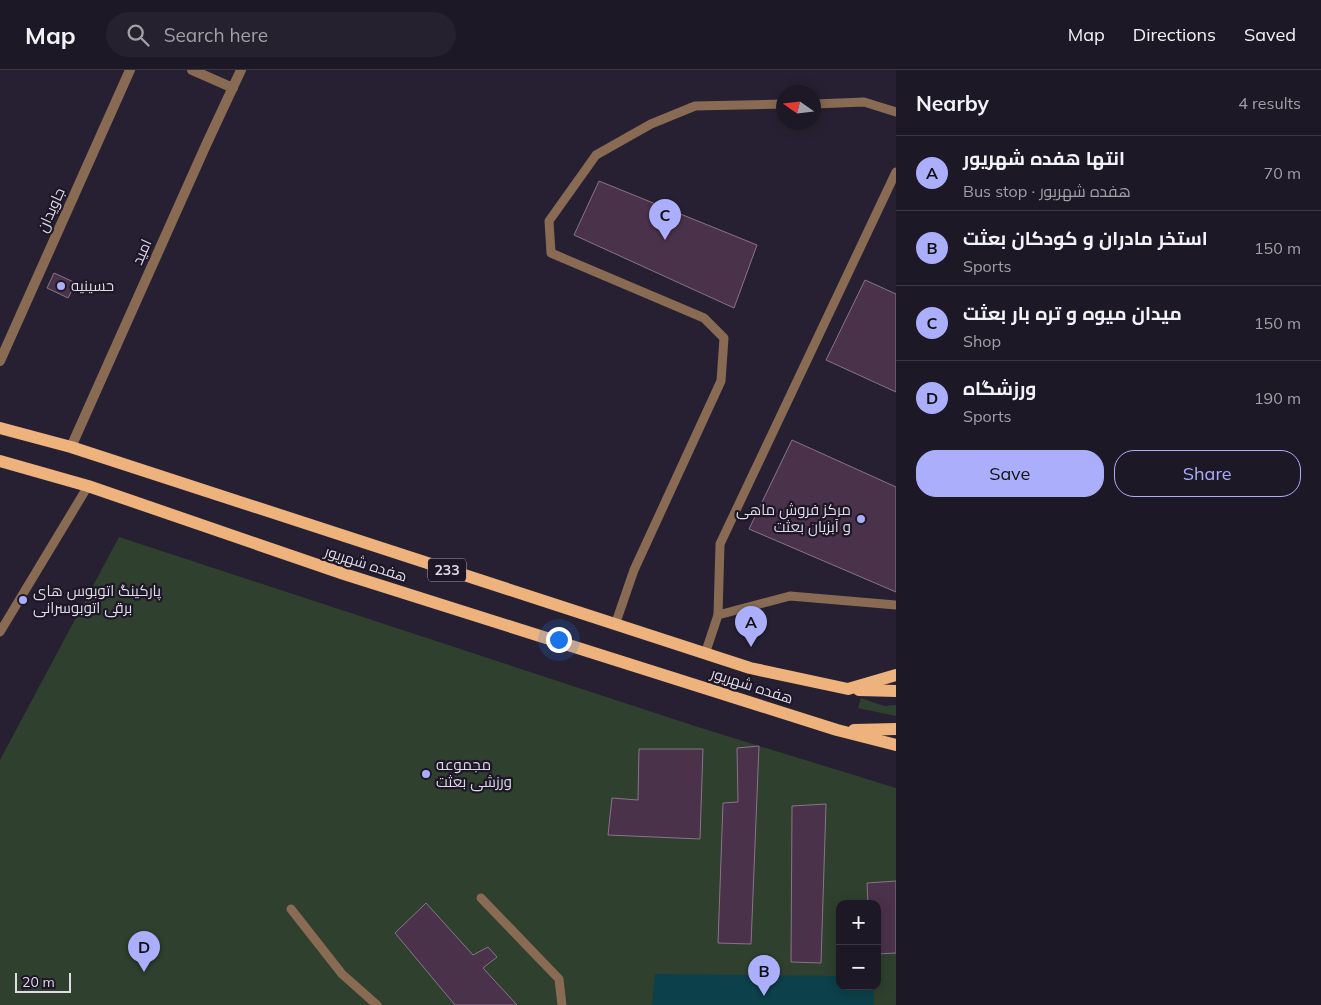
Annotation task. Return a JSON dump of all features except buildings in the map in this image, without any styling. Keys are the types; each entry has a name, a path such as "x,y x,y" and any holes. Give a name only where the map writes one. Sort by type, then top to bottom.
{"main road":[{"name":"هفده شهریور","path":"0,428 71,447 750,668 848,689 896,675"},
{"name":"هفده شهریور","path":"0,461 88,486 344,574 837,730 896,745"},
{"path":"848,689 896,691"},
{"path":"837,730 896,729"}],"street":[{"name":"جاویدان","path":"0,362 130,70"},
{"path":"192,70 233,88"},
{"name":"امید","path":"71,447 241,70"}],"lane":[{"path":"821,104 864,102 896,112"},
{"path":"615,624 634,570 721,381 724,338 704,318 551,254 549,221 596,155 651,124 695,106 776,104"},
{"path":"705,654 718,615 720,544 896,172"},
{"path":"0,632 88,486"},
{"path":"718,615 790,596 896,605"},
{"path":"482,898 559,979 562,1005"},
{"path":"291,909 342,974 377,1005"}],"shaded area":[{"name":"مجموعه ورزشی بعثت","path":"119,537 701,728 896,788 896,1005 0,1005 0,760"},
{"path":"861,698 884,706 896,705 896,716 858,708"},
{"path":"655,974 836,976 836,990 874,990 874,1005 652,1005"}],"place":[{"name":"میدان میوه و تره بار بعثت","path":"665,240"},
{"name":"حسینیه","path":"61,286"},
{"name":"مرکز فروش ماهی و آبزیان بعثت","path":"861,519"},
{"name":"پارکینگ اتوبوس های برقی اتوبوسرانی","path":"23,600"},
{"name":"انتها هفده شهریور","path":"751,647"},
{"name":"مجموعه ورزشی بعثت","path":"426,774"},
{"name":"ورزشگاه","path":"144,972"},
{"name":"استخر مادران و کودکان بعثت","path":"764,996"}]}
